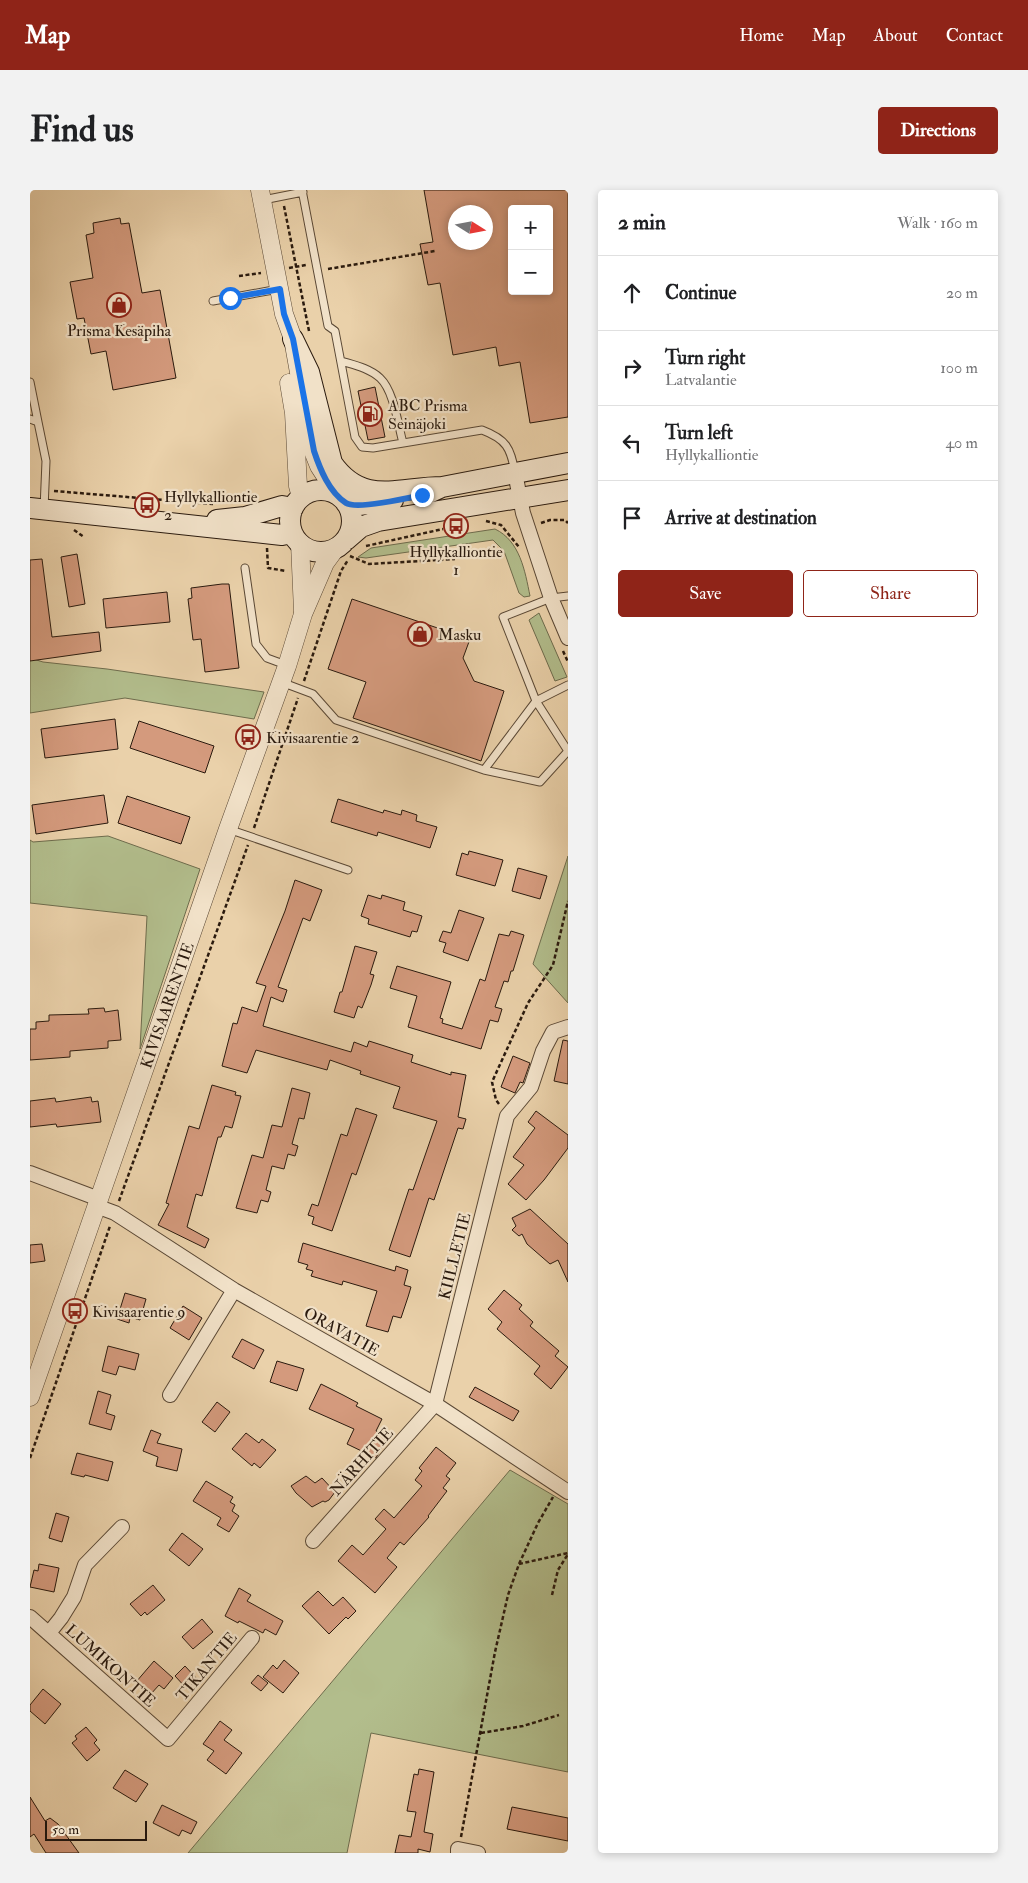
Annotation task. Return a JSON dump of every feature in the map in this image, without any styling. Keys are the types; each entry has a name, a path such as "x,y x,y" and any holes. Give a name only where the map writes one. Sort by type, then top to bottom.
{"main road":[{"path":"302,339 332,463 340,474 352,483 372,491 385,492 422,487 442,487 568,463"},
{"path":"296,538 290,516 297,502 309,492 318,490 328,491 342,499 359,505 422,495 442,487"},
{"path":"350,549 361,527 378,521 568,490"},
{"path":"342,499 350,512 352,522 350,549"},
{"path":"40,502 166,522 282,535 296,538 308,549 317,552 350,549"},
{"path":"166,522 230,520 297,502"}],"street":[{"path":"261,195 284,314 282,340 294,413 298,486 297,502"},
{"path":"284,314 302,339 314,451 318,466 342,499"},
{"path":"515,473 520,499 564,642"},
{"name":"KIVISAARENTIE","path":"296,538 303,614"},
{"name":"KIVISAARENTIE","path":"30,1397 284,674 303,614 325,563 350,549"},
{"path":"507,1116 531,1087 543,1051 553,1032 568,1027"},
{"name":"KIILLETIE","path":"436,1404 507,1116"},
{"name":"ORAVATIE","path":"30,1173 98,1202 234,1290 436,1404 564,1490"},
{"path":"170,1395 234,1290"},
{"name":"NÄRHITIE","path":"313,1541 436,1404"},
{"path":"49,1633 74,1597 85,1565 122,1527"},
{"name":"LUMIKONTIE","path":"30,1617 168,1739"},
{"name":"TIKANTIE","path":"168,1739 252,1638"},
{"path":"458,1851 478,1853"}],"lane":[{"path":"261,195 282,196 302,191 328,326 335,331 356,437 362,447 373,448 482,430 494,434 506,444 512,455 515,473"},
{"path":"213,301 280,289"},
{"path":"340,361 368,370 381,378 390,392 403,443"},
{"path":"30,382 34,420 46,461 40,502"},
{"path":"245,568 256,644 267,658 301,690 313,694 336,720 484,770 540,782 568,751 536,701 503,616 551,598 568,596"},
{"path":"484,770 536,701 568,685"},
{"path":"228,829 348,870"}],"path":[{"path":"282,196 302,339"},
{"path":"336,268 435,251"},
{"path":"40,502 219,504"},
{"path":"485,521 501,525 520,548"},
{"path":"350,549 447,528"},
{"path":"267,543 268,568 295,573"},
{"path":"350,549 369,564 455,559"},
{"path":"30,1458 114,1213 251,836 350,549"},
{"path":"564,642 568,662"},
{"path":"507,1116 496,1100 492,1082 528,1003 552,965 568,901"},
{"path":"458,1851 495,1652 508,1595 518,1564 538,1523 564,1490"},
{"path":"518,1564 568,1554"},
{"path":"552,1596 558,1570 568,1554"},
{"path":"481,1733 523,1726 559,1715"}],"green space":[{"path":"495,529 503,534 516,549 526,577 530,596 524,597 519,593 504,551 493,540 366,558 358,557 371,548"},
{"path":"539,613 567,677 555,681 529,620"},
{"path":"30,658 43,662 107,669 264,692 254,719 125,698 30,713"},
{"path":"108,836 200,869 140,1049 147,916 30,903 30,840 33,842"},
{"path":"568,856 568,1003 533,964"},
{"path":"510,1470 568,1504 568,1772 371,1733 347,1853 188,1853"}],"building":[{"path":"424,190 568,190 568,417 530,423 520,362 499,366 496,347 453,355 440,283 428,285 420,244 433,242"},
{"name":"Prisma Kesäpiha","path":"120,218 121,224 129,223 142,293 160,290 176,378 113,390 106,351 91,354 84,318 77,319 70,282 93,278 86,235 94,233 93,223"},
{"path":"375,387 385,437 368,440 358,391"},
{"path":"77,554 85,604 69,607 61,557"},
{"path":"42,559 52,637 99,632 101,651 30,661 30,560"},
{"path":"229,584 239,668 205,672 201,639 193,640 188,599 192,598 191,588"},
{"path":"167,592 170,622 106,628 103,599"},
{"path":"352,599 470,639 463,658 474,681 504,691 481,761 353,718 366,682 328,669"},
{"path":"115,719 118,749 45,758 41,729"},
{"path":"139,721 214,746 205,773 130,748"},
{"path":"104,795 108,823 36,834 32,805"},
{"path":"127,796 190,817 181,844 118,823"},
{"path":"338,799 383,813 384,810 401,815 402,810 417,815 416,821 437,827 430,848 378,832 377,836 331,822"},
{"path":"469,851 503,860 495,886 456,875 462,853 468,855"},
{"path":"518,868 547,876 540,899 512,891"},
{"path":"295,880 322,890 310,921 303,918 278,987 287,990 283,1002 271,997 263,1026 351,1052 354,1042 367,1047 369,1041 413,1055 411,1062 451,1075 451,1072 466,1075 458,1117 466,1119 463,1129 458,1128 434,1200 429,1198 410,1257 389,1250 409,1189 413,1190 437,1121 393,1108 400,1087 360,1074 361,1071 330,1060 327,1070 256,1050 247,1073 222,1066 233,1023 237,1024 242,1007 257,1012 266,986 256,983 285,911"},
{"path":"368,895 381,899 382,895 405,902 403,910 422,916 417,932 412,931 410,937 368,924 369,919 361,916"},
{"path":"459,910 484,918 468,961 443,952 446,943 439,941 443,931 451,933"},
{"path":"511,931 524,935 513,971 511,971 508,982 504,981 495,1007 502,1009 498,1022 490,1020 481,1049 408,1027 417,996 390,988 397,966 451,982 440,1018 443,1019 442,1023 462,1029 480,979 485,981 499,934 509,936"},
{"path":"355,946 377,952 370,974 374,975 371,985 362,1008 358,1006 354,1018 334,1012 340,992 342,992"},
{"path":"104,1008 105,1012 118,1010 121,1040 108,1041 108,1048 70,1051 70,1057 30,1060 30,1029 36,1029 36,1022 49,1021 49,1015 89,1014 88,1009"},
{"path":"563,1040 568,1041 568,1084 554,1081"},
{"path":"513,1056 530,1063 523,1083 520,1082 515,1093 501,1087"},
{"path":"212,1085 236,1092 235,1095 241,1096 232,1128 225,1126 221,1137 218,1137 202,1196 196,1194 187,1227 209,1239 205,1248 158,1225 169,1204 166,1203 189,1126 199,1129"},
{"path":"292,1088 310,1093 304,1119 299,1118 292,1144 298,1146 295,1156 288,1154 284,1169 272,1166 266,1190 271,1192 268,1202 261,1200 257,1213 236,1208 252,1155 263,1158 272,1125 282,1127"},
{"path":"91,1097 92,1102 98,1101 101,1122 57,1127 56,1124 30,1127 30,1101 55,1098 56,1102"},
{"path":"356,1108 377,1115 356,1175 352,1173 332,1231 312,1224 314,1217 308,1215 312,1204 318,1206 341,1134 347,1136"},
{"path":"536,1111 568,1135 568,1148 526,1200 508,1184 524,1165 513,1157 535,1128 528,1122"},
{"path":"530,1209 568,1244 568,1282 558,1260 550,1264 527,1244 522,1234 519,1236 512,1230 516,1226 512,1218"},
{"path":"303,1243 395,1271 396,1266 408,1270 404,1285 411,1287 401,1318 393,1316 388,1332 366,1326 377,1291 343,1281 342,1285 311,1276 313,1271 306,1269 308,1265 298,1262"},
{"path":"42,1244 45,1261 30,1263 30,1245"},
{"path":"504,1290 522,1305 519,1309 533,1322 530,1326 559,1351 555,1356 568,1367 551,1389 534,1374 540,1366 497,1329 502,1322 488,1309"},
{"path":"125,1293 146,1299 140,1320 130,1317 129,1323 117,1319"},
{"path":"183,1306 202,1318 189,1340 170,1328"},
{"path":"242,1339 264,1350 254,1369 232,1357"},
{"path":"108,1346 139,1354 135,1370 119,1366 116,1375 102,1371"},
{"path":"277,1361 304,1369 297,1391 270,1382"},
{"path":"321,1384 358,1403 356,1406 382,1419 376,1431 387,1436 376,1458 347,1444 354,1429 309,1409"},
{"path":"475,1387 519,1411 513,1421 469,1397"},
{"path":"98,1391 111,1395 106,1413 115,1416 111,1430 89,1424"},
{"path":"217,1402 230,1412 215,1432 202,1422"},
{"path":"151,1430 161,1434 157,1443 182,1449 177,1471 156,1466 158,1457 143,1451"},
{"path":"246,1433 259,1443 262,1439 276,1450 260,1468 254,1463 252,1466 232,1449"},
{"path":"436,1447 456,1463 446,1476 450,1479 443,1488 447,1491 429,1517 404,1545 400,1542 387,1558 397,1567 375,1593 338,1561 352,1545 363,1555 386,1529 375,1519 384,1509 394,1518 422,1486 415,1480 422,1471 419,1468"},
{"path":"77,1453 113,1462 108,1481 85,1475 84,1477 71,1474"},
{"path":"306,1476 315,1483 322,1478 335,1492 329,1500 312,1507 296,1493 291,1486"},
{"path":"206,1481 233,1497 230,1502 235,1505 232,1511 239,1516 229,1532 217,1525 221,1518 193,1501"},
{"path":"56,1513 69,1517 62,1542 49,1538"},
{"path":"182,1533 203,1549 189,1566 169,1550"},
{"path":"39,1564 59,1568 54,1592 30,1587 34,1570 38,1571"},
{"path":"153,1585 165,1600 147,1615 145,1612 141,1616 130,1604"},
{"path":"239,1588 251,1595 247,1601 283,1621 276,1635 265,1629 263,1633 225,1616"},
{"path":"318,1591 333,1606 343,1597 356,1611 348,1619 346,1617 329,1634 302,1606"},
{"path":"202,1619 213,1632 193,1649 182,1637"},
{"path":"284,1660 299,1673 283,1693 263,1677 273,1665 277,1669"},
{"path":"154,1661 173,1678 164,1689 159,1685 150,1695 136,1682"},
{"path":"185,1666 197,1679 187,1689 175,1676"},
{"path":"258,1675 268,1683 261,1691 251,1683"},
{"path":"43,1689 61,1704 45,1724 30,1711 30,1705"},
{"path":"220,1721 232,1730 224,1740 242,1753 226,1774 207,1760 214,1751 203,1744"},
{"path":"86,1727 97,1740 94,1743 100,1750 87,1761 72,1743 77,1739 75,1736"},
{"path":"419,1769 434,1772 424,1832 433,1834 430,1852 418,1849 418,1853 395,1853 399,1835 411,1837 416,1812 407,1811 414,1774 418,1775"},
{"path":"125,1770 148,1784 136,1802 113,1788"},
{"path":"30,1797 45,1821 50,1818 58,1824 79,1853 46,1853 34,1834 30,1837"},
{"path":"162,1805 197,1822 191,1834 182,1830 179,1836 153,1823"},
{"path":"512,1807 568,1818 568,1841 507,1829"}],"place":[{"name":"Prisma Kesäpiha","path":"119,305"},
{"name":"ABC Prisma Seinäjoki","path":"370,414"},
{"name":"Hyllykalliontie 2","path":"147,505"},
{"name":"Hyllykalliontie 1","path":"456,526"},
{"name":"Masku","path":"420,634"},
{"name":"Kivisaarentie 2","path":"248,737"},
{"name":"Kivisaarentie 9","path":"75,1311"}],"route":[{"path":"230,298 280,289 284,314 293,339 318,466 337,494 346,503 359,505 422,495"}]}
